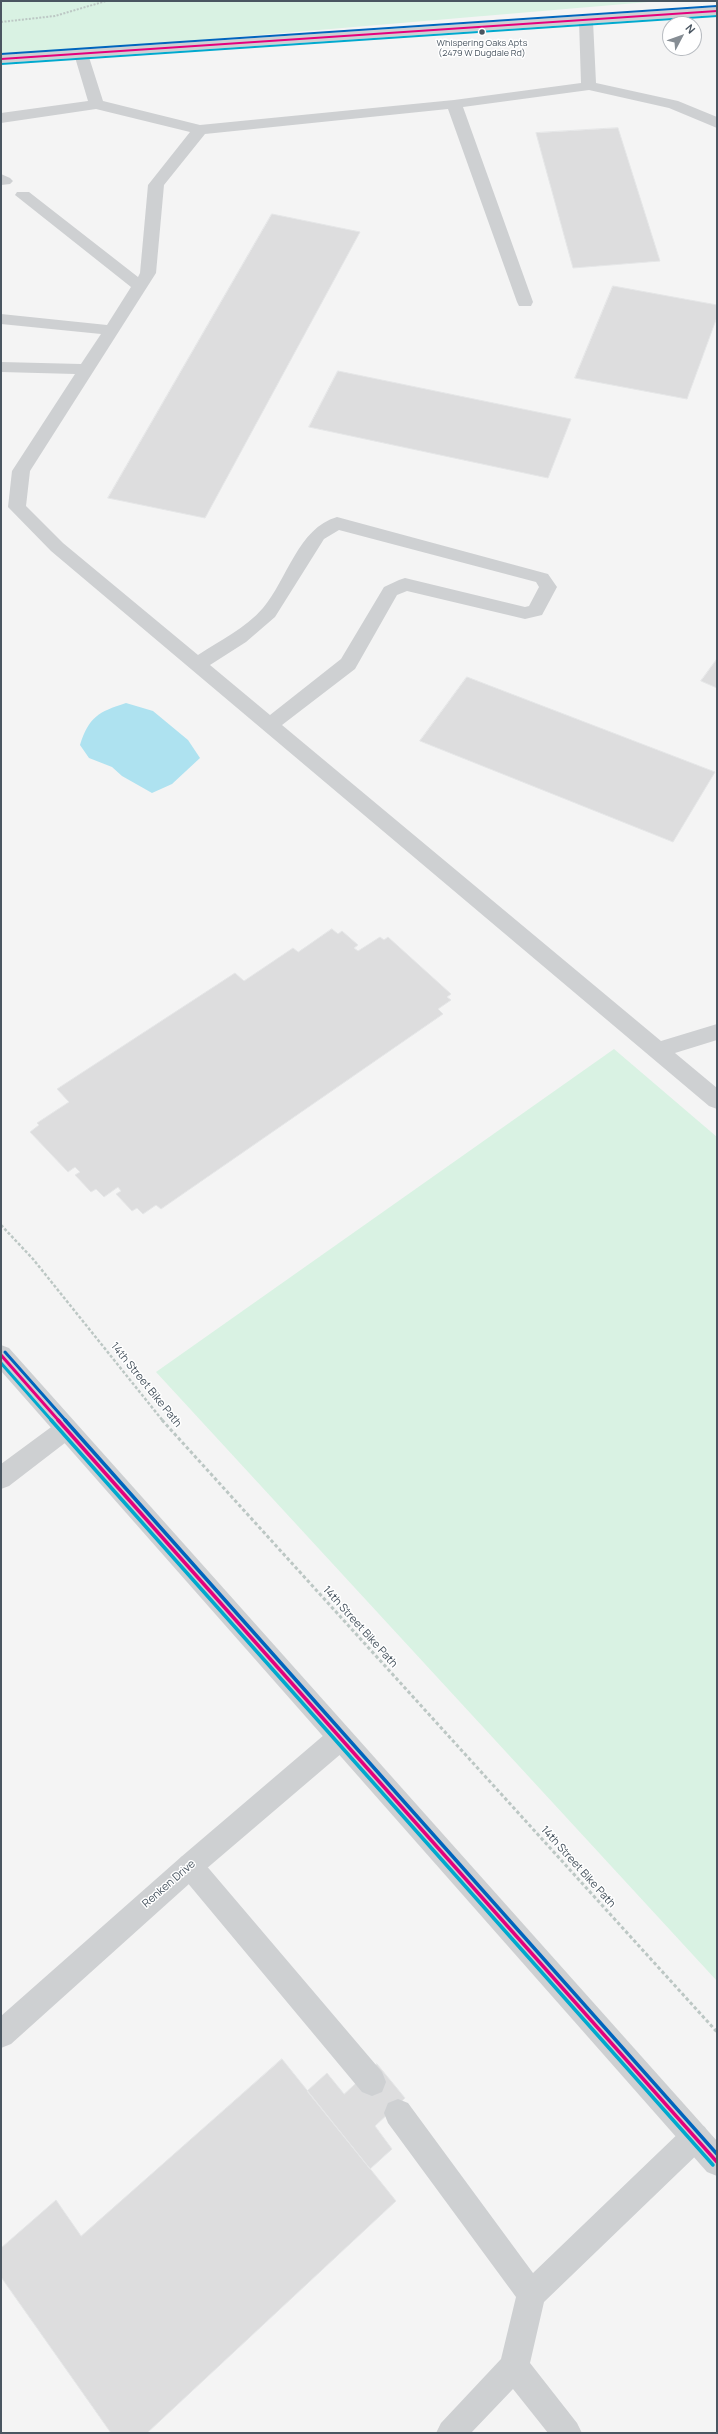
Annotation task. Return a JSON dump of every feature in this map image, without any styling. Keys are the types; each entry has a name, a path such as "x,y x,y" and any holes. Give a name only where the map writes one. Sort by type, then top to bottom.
{"street":[{"path":"1,59 717,12"},
{"path":"586,21 589,86"},
{"path":"81,54 96,104"},
{"path":"1,118 96,104 200,130 454,104 589,86 673,104 717,123"},
{"path":"454,104 525,302"},
{"path":"200,130 156,185 148,273 138,285 21,471 17,507 57,547 717,1100"},
{"path":"23,195 138,285"},
{"path":"1,319 110,330"},
{"path":"1,367 52,366 85,370"},
{"path":"197,664 240,637 269,613 318,535 337,523 542,578 548,587 536,611 525,613 405,584 390,591 348,664 270,725"},
{"path":"658,1050 717,1032"},
{"path":"1,1355 717,2162"},
{"path":"1,1478 66,1429"},
{"name":"Renken Drive","path":"1,2034 190,1866 340,1738"},
{"path":"190,1866 372,2082"},
{"path":"398,2113 531,2294"},
{"path":"451,2433 514,2367 531,2294 575,2254 695,2137"},
{"path":"514,2367 567,2433"}],"path":[{"path":"1,22 32,20 86,10 106,1"},
{"name":"14th Street Bike Path","path":"1,1225 33,1259 180,1442 717,2032"}],"green space":[{"path":"1,1 660,1 1,57"},
{"path":"614,1049 717,1137 717,1981 156,1372"}],"water":[{"path":"126,703 153,711 188,740 200,758 172,784 152,793 122,776 112,767 89,758 80,745 87,728 96,717 108,709"}],"building":[{"path":"618,128 660,261 573,268 536,133"},
{"path":"272,214 360,232 205,518 108,498"},
{"path":"613,286 717,305 717,317 687,399 575,378"},
{"path":"338,371 571,419 548,478 309,427"},
{"path":"717,659 717,688 701,681"},
{"path":"467,677 715,772 673,842 420,741"},
{"path":"332,929 338,934 342,931 358,945 354,948 358,951 380,937 384,940 388,937 451,994 447,997 451,1000 438,1009 443,1014 161,1209 156,1205 143,1214 137,1208 132,1211 116,1194 121,1191 118,1187 104,1197 96,1189 91,1192 75,1175 80,1172 75,1167 68,1172 30,1132 39,1125 37,1123 69,1102 57,1089 235,973 244,981 293,948 298,952"},
{"path":"282,2059 396,2201 147,2433 111,2433 1,2277 1,2248 56,2200 81,2236"},
{"path":"377,2064 405,2098 375,2126 392,2149 370,2169 307,2091 327,2073 344,2094"}],"transit line":[{"path":"1,54 717,6"},
{"path":"1,59 717,11"},
{"path":"1,64 717,16"},
{"path":"5,1352 717,2154"},
{"path":"1,1355 717,2162"},
{"path":"1,1363 713,2165"}],"place":[{"name":"Whispering Oaks Apts (2479 W Dugdale Rd)","path":"482,32"}]}
